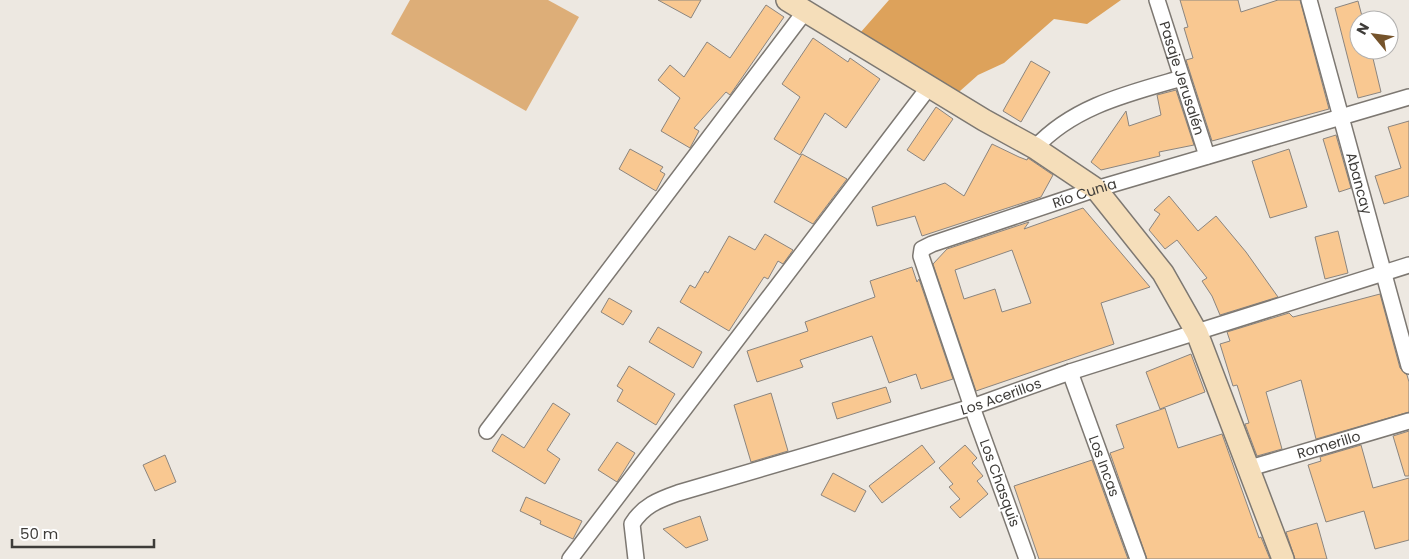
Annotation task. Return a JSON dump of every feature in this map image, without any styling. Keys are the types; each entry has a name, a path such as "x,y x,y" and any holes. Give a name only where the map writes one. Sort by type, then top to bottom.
{"street":[{"path":"787,0 929,87 1035,148 1096,189 1163,274 1197,333 1250,468 1283,559"},
{"name":"Pasaje Jerusalén","path":"1157,0 1207,156"},
{"name":"Abancay","path":"1309,0 1409,366"},
{"path":"487,431 806,10"},
{"path":"1035,148 1045,137 1090,108 1130,93 1182,78"},
{"path":"570,559 929,87"},
{"name":"Río Cunia","path":"972,407 921,256 922,249 1096,189 1409,97"},
{"name":"Los Acerillos","path":"636,559 632,524 639,513 651,503 678,493 972,407 1070,372 1409,265"},
{"name":"Los Incas","path":"1070,372 1138,559"},
{"name":"Los Chasquis","path":"972,407 1027,559"},
{"name":"Romerillo","path":"1250,468 1409,421"}],"shaded area":[{"path":"410,0 548,0 579,17 526,111 391,34"},
{"path":"889,0 1121,0 1087,24 1054,19 1004,63 978,75 951,99 853,41"}],"building":[{"path":"658,0 701,0 691,18"},
{"path":"1180,0 1238,0 1241,12 1278,0 1300,0 1329,109 1212,141 1186,60 1193,58 1184,28 1188,27"},
{"path":"1358,1 1360,10 1349,10 1349,60 1373,60 1381,92 1358,98 1335,8"},
{"path":"766,5 784,17 730,95 726,92 694,128 699,131 690,148 661,131 680,98 658,80 670,65 684,77 707,42 730,58"},
{"path":"813,38 848,62 850,58 880,79 846,128 825,113 800,155 774,139 800,97 782,84"},
{"path":"1031,61 1050,72 1021,122 1003,111"},
{"path":"1176,90 1194,145 1159,152 1160,156 1101,170 1091,162 1126,111 1129,126 1161,115 1157,95"},
{"path":"936,107 953,119 924,161 907,150"},
{"path":"1409,121 1409,196 1384,204 1375,176 1401,168 1388,127"},
{"path":"1336,135 1351,188 1339,192 1323,139"},
{"path":"992,144 1019,157 1027,160 1028,158 1053,175 1041,197 922,236 915,216 877,226 872,207 945,183 964,196"},
{"path":"630,149 663,167 660,171 665,174 656,191 619,169"},
{"path":"1289,149 1307,207 1270,218 1252,161"},
{"path":"802,154 847,179 813,224 774,202"},
{"path":"1169,196 1198,231 1216,216 1246,252 1278,297 1220,315 1212,296 1202,281 1207,278 1177,240 1165,249 1149,230 1160,214 1154,210"},
{"path":"1083,208 1150,287 1101,303 1114,344 976,391 933,264 947,249 1029,222 1024,229","holes":["1012,250 1031,303 1002,312 995,289 964,299 955,270"]},
{"path":"1338,231 1348,273 1325,279 1315,237"},
{"path":"765,234 793,250 783,264 778,261 768,279 764,277 729,331 680,302 690,285 695,288 705,271 708,273 729,236 755,250"},
{"path":"912,267 917,282 919,279 953,379 921,389 916,374 889,383 872,336 800,360 803,367 757,382 747,351 808,331 805,322 875,297 870,281"},
{"path":"1380,294 1400,368 1407,375 1409,382 1409,412 1316,439 1301,380 1266,392 1282,449 1257,456 1245,424 1249,423 1237,385 1233,386 1220,344 1230,341 1227,332 1289,313 1293,317"},
{"path":"609,298 632,311 623,325 601,312"},
{"path":"658,327 702,352 693,368 649,342"},
{"path":"1191,354 1205,392 1160,409 1146,372"},
{"path":"629,366 675,394 656,425 617,401 623,390 617,386"},
{"path":"886,387 891,402 837,419 832,403"},
{"path":"771,393 788,451 751,462 734,405"},
{"path":"553,403 570,414 547,450 560,459 545,484 492,451 502,434 524,448"},
{"path":"1165,408 1178,448 1222,434 1259,538 1261,537 1270,559 1147,559 1110,453 1124,448 1116,425"},
{"path":"1409,431 1409,476 1405,476 1393,436"},
{"path":"617,442 635,453 617,482 598,470"},
{"path":"922,445 935,462 882,503 869,486"},
{"path":"965,445 977,458 972,463 983,476 977,481 988,494 960,518 950,507 960,499 949,487 953,484 939,468"},
{"path":"1361,445 1373,488 1409,478 1409,540 1375,549 1364,511 1326,522 1308,465 1321,461 1320,457"},
{"path":"165,455 176,482 155,491 143,465"},
{"path":"1092,460 1128,559 1039,559 1014,486"},
{"path":"833,473 866,491 855,512 821,495"},
{"path":"526,497 582,521 573,539 540,524 541,521 520,511"},
{"path":"700,516 708,540 686,548 663,529"},
{"path":"1317,523 1327,559 1295,559 1286,532"}]}
